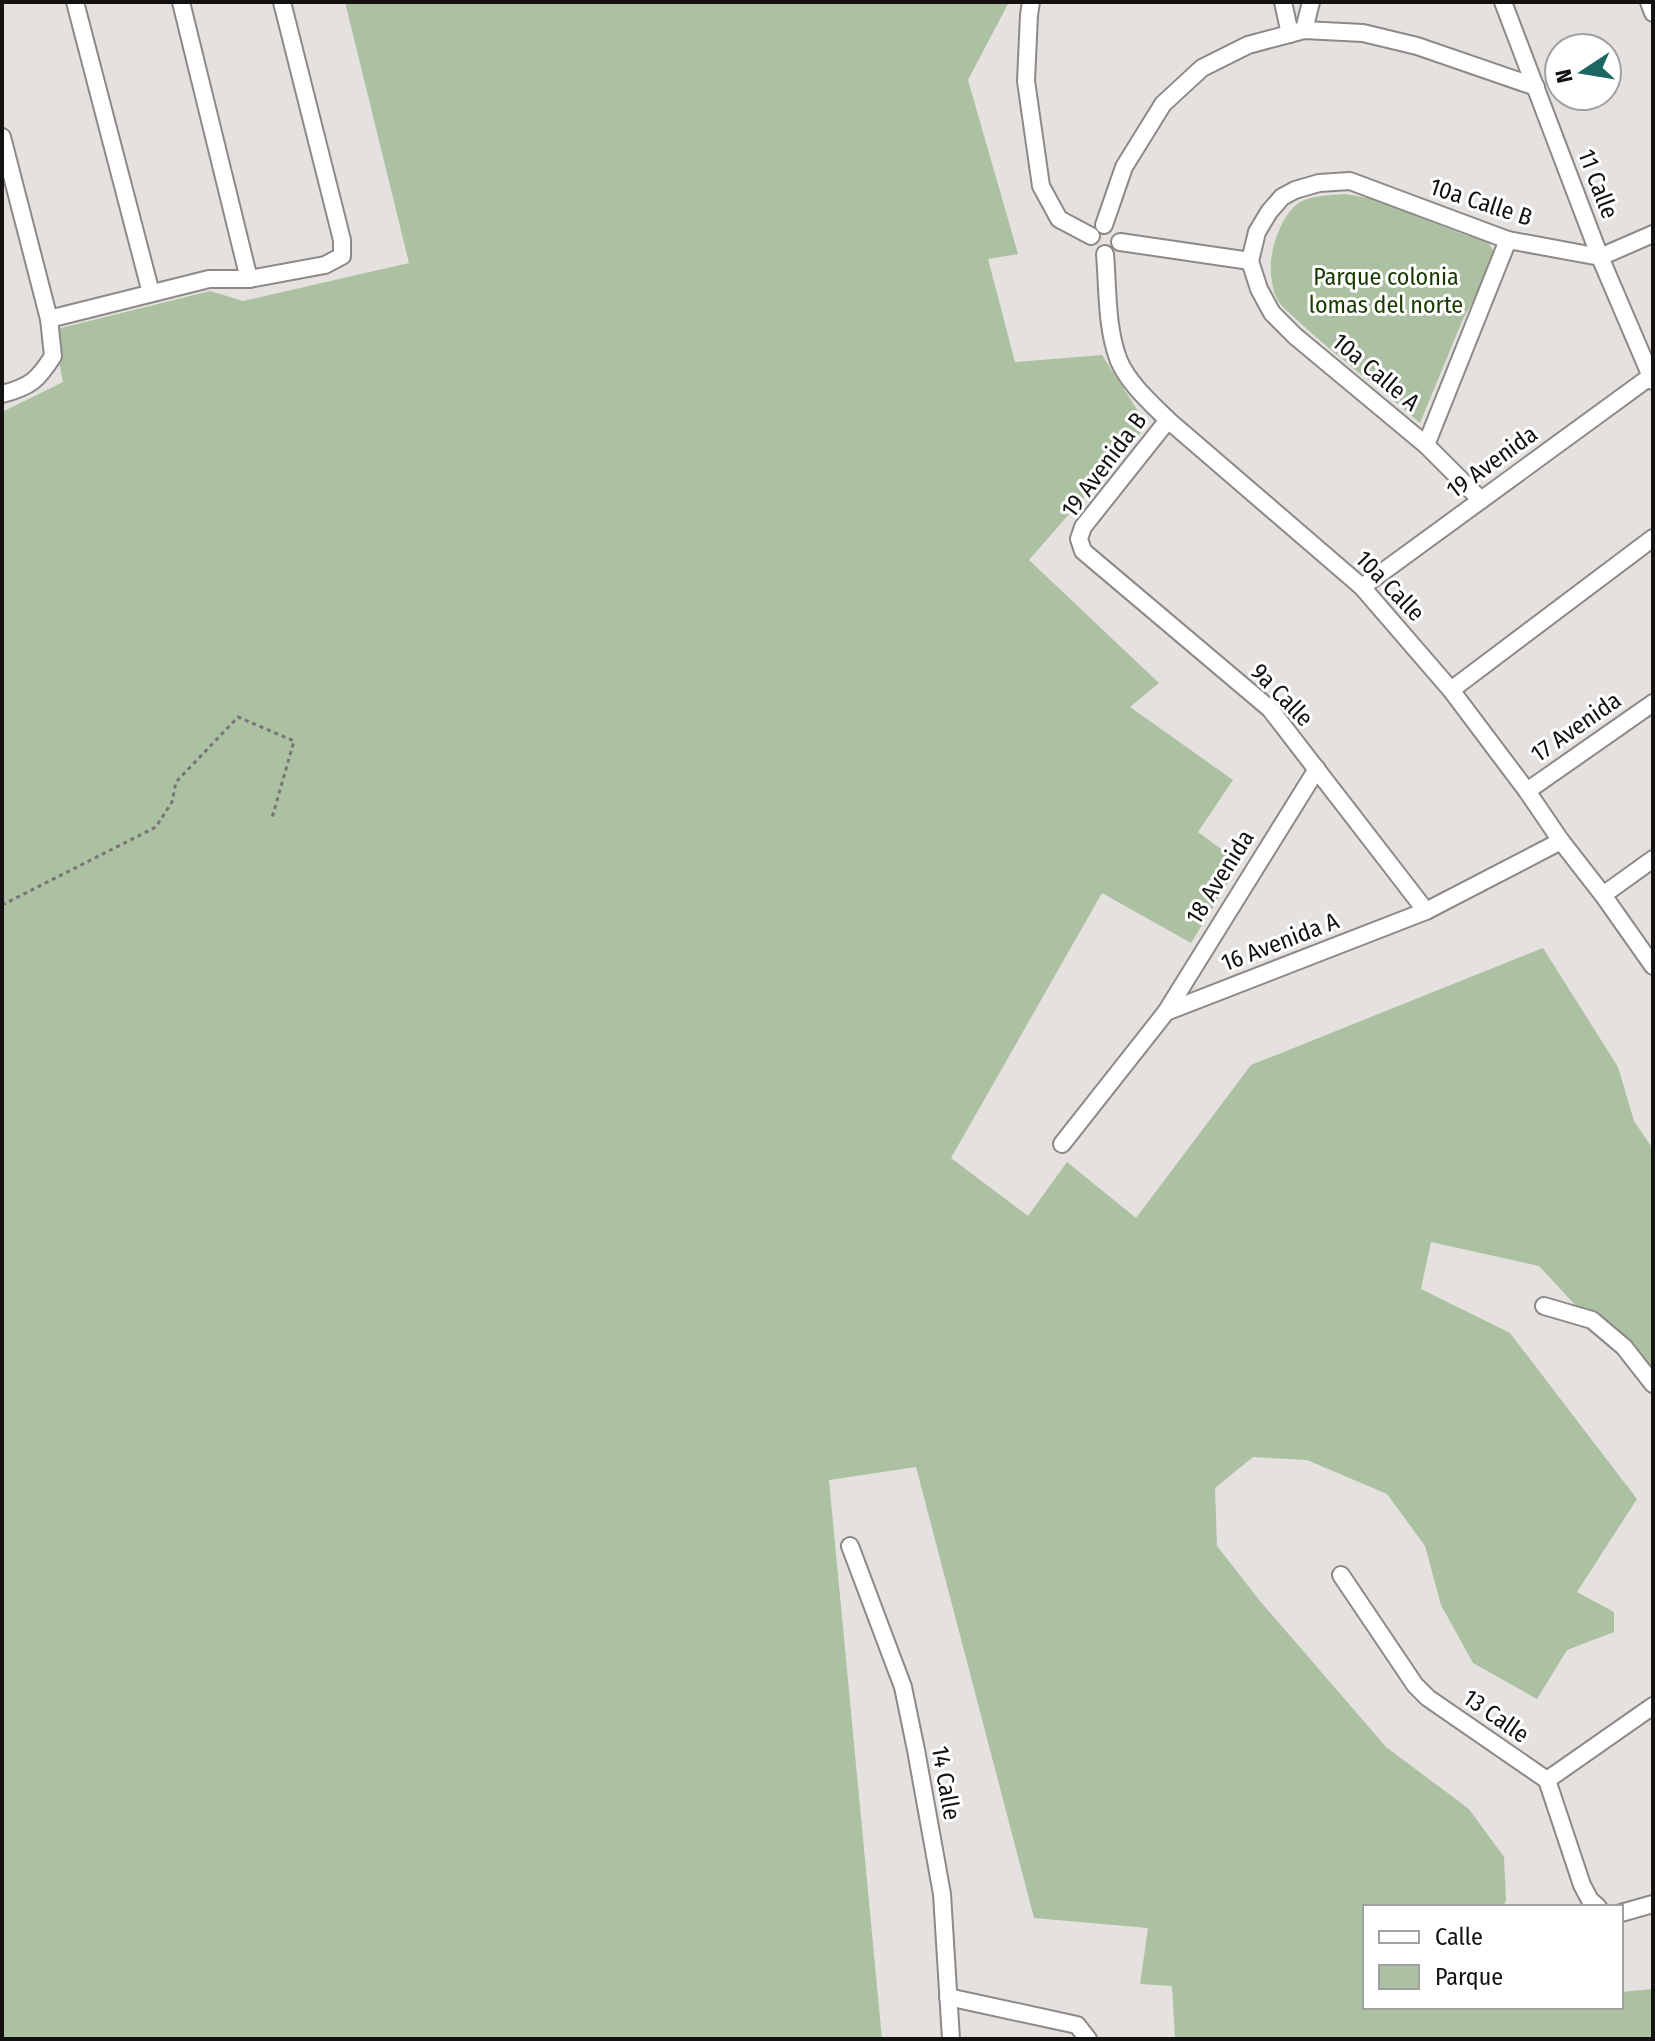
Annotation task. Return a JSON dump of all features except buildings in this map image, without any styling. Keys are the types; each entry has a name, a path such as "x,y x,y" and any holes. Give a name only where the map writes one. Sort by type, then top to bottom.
{"street":[{"path":"75,2 151,293"},
{"path":"181,2 249,279"},
{"path":"49,319 209,279 249,279 325,265 342,256 342,240 282,2"},
{"path":"1031,2 1026,81 1041,186 1059,219 1091,236"},
{"path":"1283,2 1297,32"},
{"path":"1297,32 1311,2"},
{"name":"11 Calle","path":"1503,2 1600,257 1652,379"},
{"path":"1649,2 1653,13"},
{"path":"1104,225 1124,167 1163,104 1202,68 1248,45 1297,32 1363,33 1417,46 1536,87"},
{"path":"2,137 49,319 53,356 41,375 21,389 2,394"},
{"name":"10a Calle B","path":"1250,261 1257,232 1282,197 1319,183 1350,181 1508,240 1600,257"},
{"path":"1104,225 1113,227 1118,233 1120,242 1112,253 1097,252 1091,245 1095,228 1104,225"},
{"path":"1600,257 1653,234"},
{"path":"1426,445 1508,240"},
{"path":"1120,242 1250,261"},
{"name":"10a Calle","path":"1105,254 1110,330 1120,363 1140,391 1168,420 1362,587 1451,690 1653,966"},
{"name":"10a Calle A","path":"1250,261 1259,289 1272,313 1295,336 1426,445 1481,500"},
{"name":"19 Avenida","path":"1362,587 1652,379"},
{"name":"19 Avenida B","path":"1079,539 1083,527 1168,420"},
{"path":"1451,690 1653,538"},
{"name":"9a Calle","path":"1079,539 1083,551 1270,709 1426,911"},
{"name":"17 Avenida","path":"1527,791 1653,703"},
{"name":"18 Avenida","path":"1166,1012 1317,769"},
{"name":"16 Avenida A","path":"1166,1012 1426,911 1561,841"},
{"path":"1603,895 1653,859"},
{"path":"1062,1144 1166,1012"},
{"path":"1544,1306 1592,1320 1624,1347 1653,1384"},
{"name":"14 Calle","path":"850,1546 903,1687 916,1750 942,1894 951,2039"},
{"name":"13 Calle","path":"1341,1575 1415,1685 1428,1698 1547,1780"},
{"path":"1596,1905 1582,1885 1547,1780 1653,1706"},
{"path":"1623,1913 1653,1904"},
{"path":"948,1997 1077,2025 1085,2035"}],"path":[{"path":"2,905 156,827 172,802 176,782 238,717 294,741 272,818"}],"green space":[{"path":"345,2 1009,2 968,80 1018,254 988,259 1015,362 1102,355 1147,425 1029,560 1159,683 1130,707 1233,780 1198,832 1240,863 1191,943 1102,893 951,1158 1028,1216 1067,1162 1136,1218 1251,1065 1543,948 1618,1067 1634,1121 1653,1149 1653,1389 1539,1266 1431,1242 1421,1289 1510,1333 1637,1499 1577,1592 1614,1612 1614,1632 1567,1650 1537,1699 1473,1663 1441,1605 1425,1546 1387,1494 1307,1460 1253,1457 1215,1488 1217,1546 1260,1601 1386,1747 1469,1809 1504,1857 1504,1905 1363,1905 1363,2009 1623,2009 1623,1992 1653,1989 1653,2039 1175,2039 1172,1986 1140,1984 1148,1928 1034,1918 916,1467 829,1480 882,2039 2,2039 2,412 63,382 53,330 210,291 243,301 409,263"},
{"name":"Parque colonia lomas del norte","path":"1345,194 1374,199 1488,242 1495,253 1463,319 1420,423 1298,321 1281,305 1274,291 1271,275 1273,249 1290,211 1304,200"}]}
